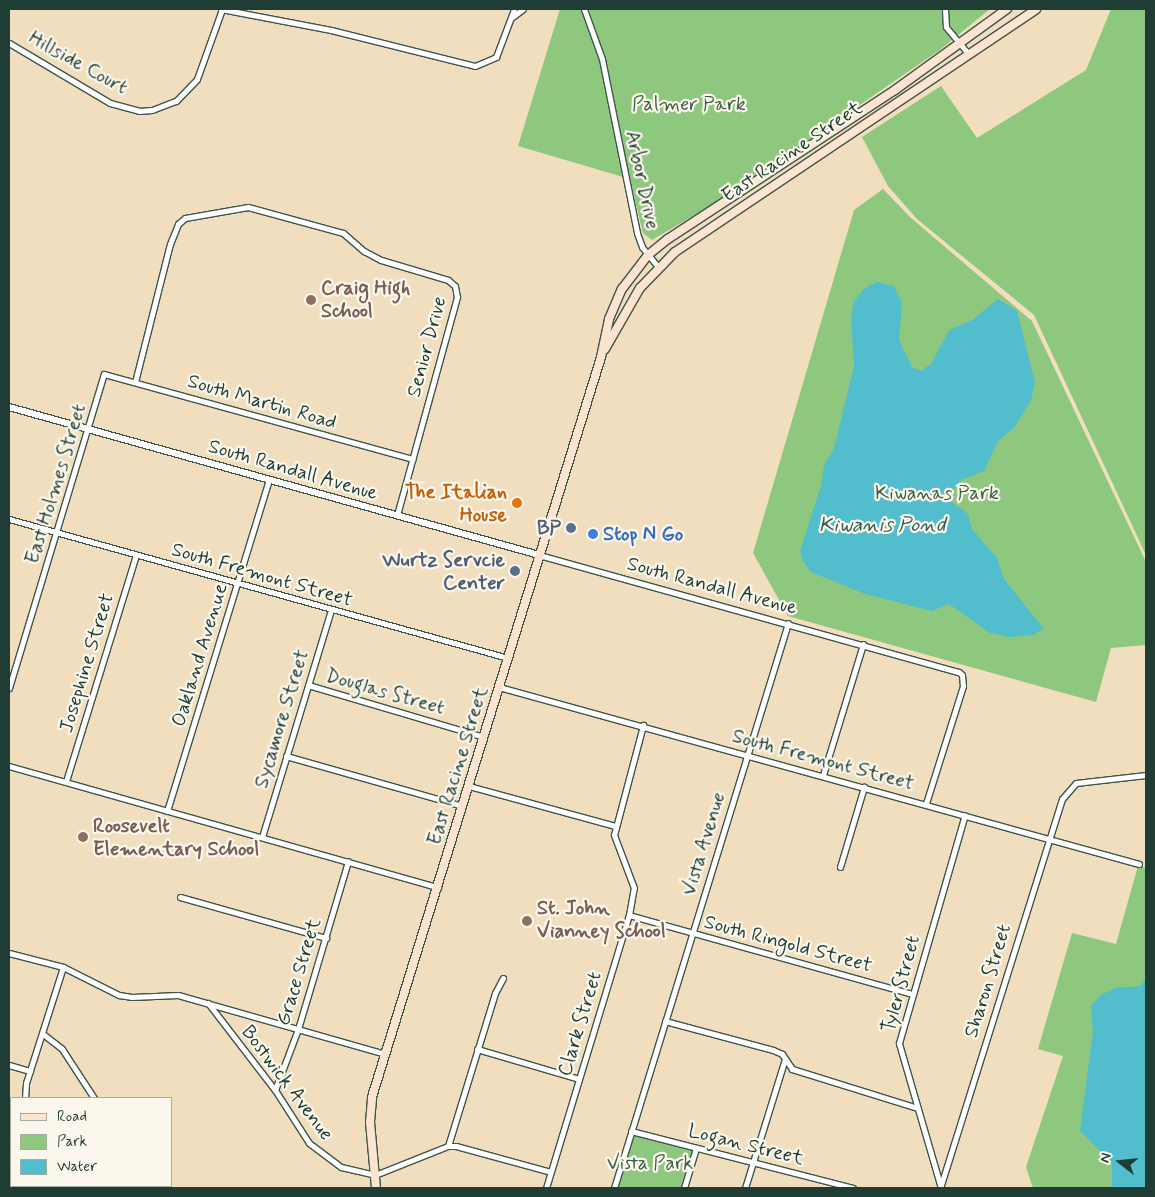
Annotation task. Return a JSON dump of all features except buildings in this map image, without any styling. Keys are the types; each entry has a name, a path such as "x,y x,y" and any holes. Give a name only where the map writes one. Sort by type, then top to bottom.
{"main road":[{"name":"East Racine Street","path":"376,1188 371,1108 385,1054 601,357 615,305 648,255 960,44 1007,9"},
{"name":"East Racine Street","path":"601,357 632,300 658,267 696,236 1036,9"}],"street":[{"path":"222,9 330,30 475,66 496,56 514,9"},
{"name":"Hillside Court","path":"9,43 110,103 139,111 152,110 176,101 197,79 222,9"},
{"path":"511,19 522,9"},
{"name":"Arbor Drive","path":"584,9 602,59 637,233 648,255 658,267"},
{"path":"944,9 946,27 969,54"},
{"name":"Senior Drive","path":"135,382 170,244 181,221 242,206 331,229 349,236 364,251 381,260 443,277 452,282 457,291 396,516"},
{"name":"South Martin Road","path":"104,374 412,459"},
{"name":"East Holmes Street","path":"9,688 104,374"},
{"name":"South Randall Avenue","path":"9,408 953,670 962,675 963,686 926,803"},
{"name":"Oakland Avenue","path":"167,811 269,480"},
{"name":"South Fremont Street","path":"9,520 508,658"},
{"name":"Josephine Street","path":"66,781 136,554"},
{"name":"Sycamore Street","path":"262,836 331,610"},
{"name":"Vista Avenue","path":"614,1188 788,623"},
{"path":"822,775 863,644"},
{"name":"Douglas Street","path":"308,685 483,737"},
{"name":"South Fremont Street","path":"499,687 644,725 1139,864"},
{"name":"Clark Street","path":"546,1188 629,915 634,888 617,847 615,826 644,725"},
{"path":"286,756 463,806"},
{"path":"9,766 438,887"},
{"name":"Sharon Street","path":"941,1186 1062,799 1076,783 1146,775"},
{"path":"469,786 615,826"},
{"path":"840,868 864,787"},
{"name":"Tyler Street","path":"941,1186 899,1042 911,994 965,816"},
{"name":"Grace Street","path":"275,1090 298,1029 348,862"},
{"path":"180,897 326,938"},
{"name":"South Ringold Street","path":"629,915 911,994"},
{"path":"9,953 63,967 119,995 132,997 168,994 208,1003 385,1054"},
{"path":"25,1097 30,1071 63,967"},
{"path":"448,1146 495,993 503,978"},
{"name":"Bostwick Avenue","path":"208,1003 275,1090 315,1150 342,1167 375,1175"},
{"path":"665,1021 773,1050 785,1059 792,1069 917,1108"},
{"path":"42,1034 62,1049 93,1097"},
{"path":"477,1050 579,1079"},
{"path":"745,1188 785,1059"},
{"path":"9,1065 30,1071"},
{"name":"Logan Street","path":"631,1131 853,1188"},
{"path":"375,1175 448,1146 551,1172"},
{"path":"684,1188 696,1148"}],"green space":[{"name":"Palmer Park","path":"560,9 990,9 941,49 729,195 652,240 643,233 630,179 518,146"},
{"path":"1111,9 1146,9 1146,555 1034,315 917,219 888,186 862,137 941,86 977,138 1086,70"},
{"name":"Kiwanas Park","path":"883,189 911,218 1032,321 1146,562 1146,645 1111,648 1096,702 788,616 753,553 854,210"},
{"path":"1138,866 1146,868 1146,1188 1033,1188 1026,1167 1063,1056 1038,1049 1072,933 1116,944"},
{"name":"Vista Park","path":"631,1131 696,1148 684,1188 614,1188"}],"water":[{"name":"Kiwanis Pond","path":"877,282 894,286 902,303 899,340 912,367 921,371 931,364 949,330 972,320 998,299 1017,311 1035,382 1031,400 1014,428 998,441 984,471 963,479 949,494 948,499 968,514 972,529 997,558 1004,579 1044,629 1033,635 1010,637 990,633 949,604 932,611 865,594 811,572 803,561 800,551 821,486 824,466 834,448 854,367 851,318 854,301 865,288"},
{"path":"1146,978 1146,1188 1112,1188 1112,1163 1080,1131 1093,1031 1091,1006 1101,995 1115,988 1141,986"}],"place":[{"name":"Craig High School","path":"311,300"},
{"name":"The Italian House","path":"517,503"},
{"name":"BP","path":"571,528"},
{"name":"Stop N Go","path":"593,534"},
{"name":"Wurtz Servcie Center","path":"515,571"},
{"name":"Roosevelt Elementary School","path":"83,837"},
{"name":"St. John Vianney School","path":"527,921"}]}
